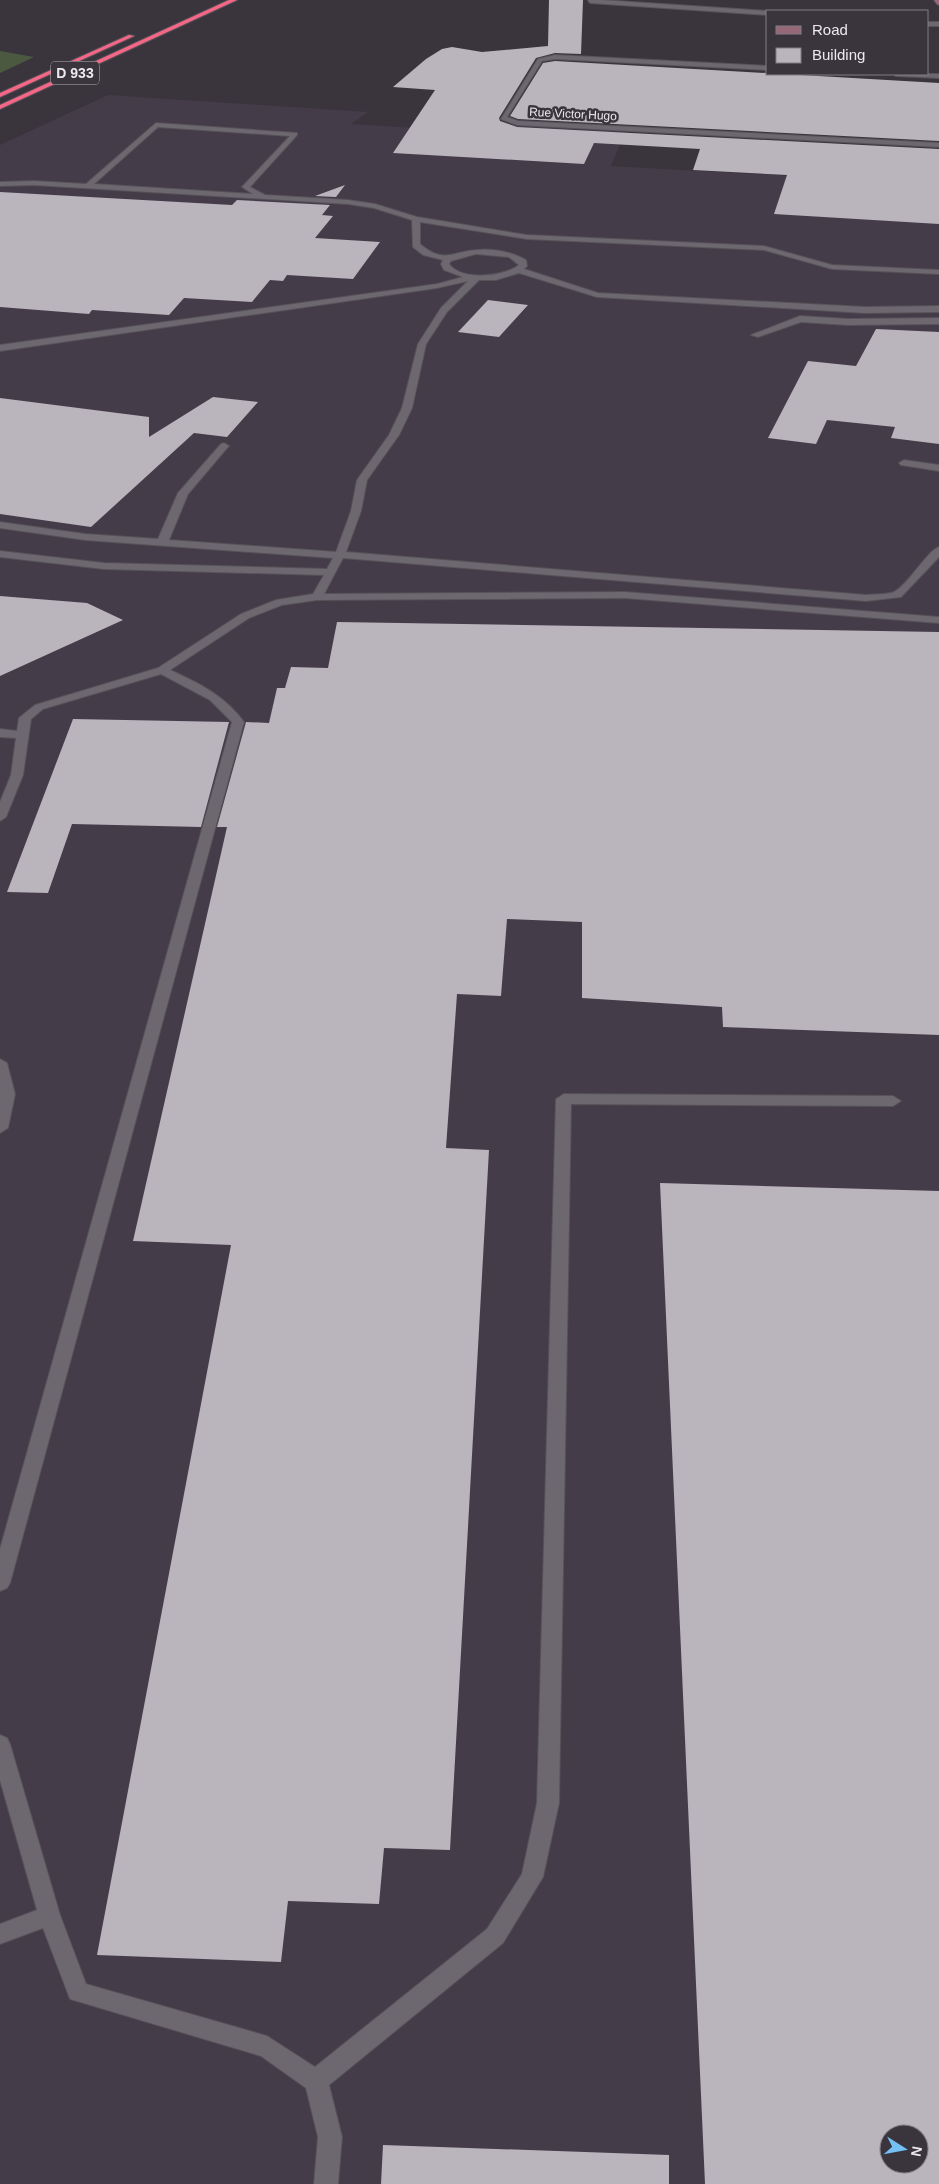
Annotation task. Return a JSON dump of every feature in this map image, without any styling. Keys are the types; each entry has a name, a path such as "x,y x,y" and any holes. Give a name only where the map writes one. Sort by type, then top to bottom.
{"highway":[{"name":"D 933","path":"0,107 234,0"},
{"name":"D 933","path":"0,95 138,32"}],"street":[{"path":"590,1 766,13"},
{"name":"Rue Victor Hugo","path":"766,68 555,57 540,60 503,118 527,123 939,145"},
{"path":"918,75 939,76"},
{"path":"88,186 156,125 295,134 246,187 262,196"},
{"path":"0,184 34,183 348,202 375,206 416,219 433,220 462,227 527,237 764,248 832,266 939,272"},
{"path":"416,219 416,245 426,253 448,260"},
{"path":"501,253 527,237"},
{"path":"0,348 437,286 477,277 501,276 519,270 523,266 523,262 511,255 501,253 464,253 448,260 445,264 453,272 477,277"},
{"path":"519,270 597,295 865,310 939,309"},
{"path":"317,597 340,555 356,511 362,480 394,435 407,408 422,344 444,310 477,277"},
{"path":"755,335 800,319 836,321 849,324 939,321"},
{"path":"791,330 810,324 836,321"},
{"path":"904,322 939,327"},
{"path":"162,543 183,493 224,446"},
{"path":"904,464 939,468"},
{"path":"0,525 85,537 340,555 866,598 897,595 926,567 939,550"},
{"path":"0,554 104,566 330,572"},
{"path":"0,817 18,775 25,718 39,707 162,670 245,616 280,602 317,597 625,594 939,620"},
{"path":"0,1583 238,722 230,708 215,697 162,670"},
{"path":"0,733 23,735"},
{"path":"0,1063 7,1094 0,1128"},
{"path":"316,2081 495,1936 532,1877 548,1803 564,1098 893,1101"},
{"path":"0,1744 48,1915 78,1992 267,2047 316,2081 330,2137 326,2184"},
{"path":"0,1934 48,1915"}],"shaded area":[{"path":"108,95 368,112 351,124 494,133 510,125 625,132 611,166 939,184 939,2184 0,2184 0,145"}],"green space":[{"path":"0,51 34,57 0,73"}],"building":[{"path":"549,0 583,0 581,54 555,53 536,58 499,118 500,121 517,127 939,149 939,224 774,214 787,175 693,170 700,149 594,143 584,164 393,153 435,90 393,87 426,59 442,49 452,47 482,52 548,46"},
{"path":"555,61 766,73 766,75 799,75 939,83 939,141 518,119 510,116 543,63"},
{"path":"345,185 336,197 315,196"},
{"path":"0,192 232,205 237,200 330,205 322,215 333,216 315,238 380,242 353,279 287,275 283,281 270,280 252,302 184,298 169,315 92,310 89,314 0,307"},
{"path":"488,300 528,305 499,337 458,332"},
{"path":"876,329 939,332 939,444 891,438 895,427 827,420 816,444 768,438 808,361 856,366"},
{"path":"213,397 258,402 227,437 194,433 91,527 0,514 0,398 149,417 149,437"},
{"path":"0,596 87,603 123,620 0,676"},
{"path":"337,622 939,632 939,1035 723,1027 722,1007 582,998 582,922 507,919 501,996 457,994 446,1148 489,1150 450,1850 384,1848 379,1904 288,1901 281,1962 97,1955 231,1245 133,1241 227,827 217,827 246,722 269,723 277,688 285,688 291,667 328,668"},
{"path":"73,719 229,722 201,827 72,824 48,893 7,892"},
{"path":"660,1183 939,1191 939,2184 705,2184"},
{"path":"383,2145 669,2155 669,2184 381,2184"}]}
